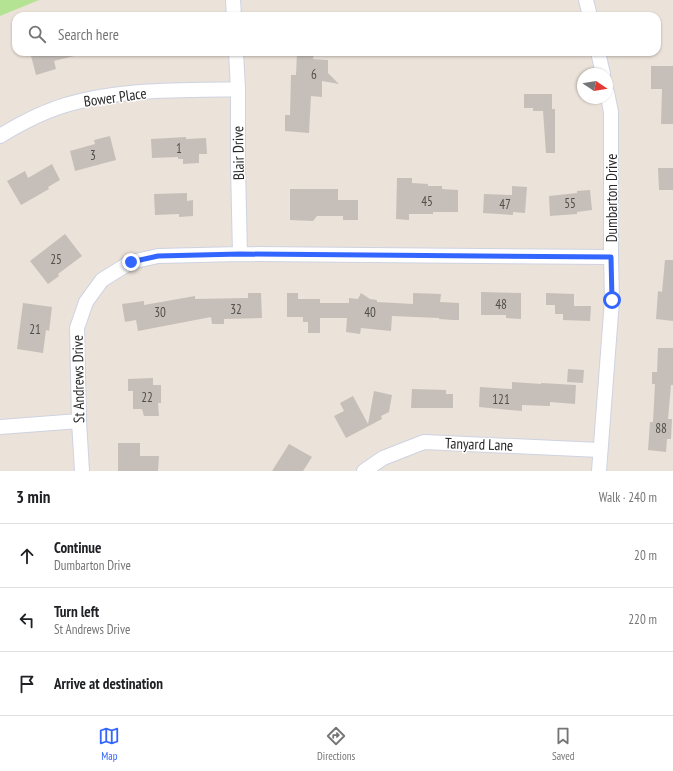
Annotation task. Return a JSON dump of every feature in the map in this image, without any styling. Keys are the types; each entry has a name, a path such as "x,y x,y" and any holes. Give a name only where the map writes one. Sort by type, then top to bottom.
{"street":[{"path":"233,0 234,12"},
{"path":"586,0 589,12"},
{"name":"Blair Drive","path":"236,56 240,254"},
{"path":"599,56 602,68"},
{"name":"Bower Place","path":"0,136 37,116 69,104 102,97 147,92 238,89"},
{"name":"Dumbarton Drive","path":"599,471 612,300 612,112 610,104"},
{"name":"St Andrews Drive","path":"82,471 79,421 77,328 86,302 102,280 131,262 158,256 240,254 611,257"},
{"path":"0,427 79,421"},
{"name":"Tanyard Lane","path":"364,471 383,458 424,442 600,450"}],"green space":[{"path":"0,0 39,0 0,16"}],"building":[{"path":"31,56 74,56 54,61 56,69 36,75"},
{"path":"297,56 313,56 313,59 328,60 328,73 339,84 322,81 322,97 311,96 309,133 285,131 285,115 290,115 291,75 296,75"},
{"path":"651,66 673,66 673,124 661,124 662,89 651,89"},
{"path":"524,94 552,94 552,109 555,109 555,153 546,153 543,111 533,111 533,108 524,108"},
{"path":"110,136 116,160 75,171 70,151 95,144 94,140"},
{"path":"186,137 186,139 206,138 207,154 199,154 199,163 183,164 183,159 178,159 178,157 152,158 151,139"},
{"path":"52,164 60,180 48,187 49,189 21,205 7,181 25,171 28,178"},
{"path":"658,168 673,168 673,190 659,190"},
{"path":"397,178 412,178 412,183 428,184 428,186 442,186 442,189 458,190 458,212 409,214 409,220 396,219"},
{"path":"512,186 527,187 525,213 513,212 513,215 483,213 484,194 512,195"},
{"path":"290,189 338,189 338,200 358,200 358,220 343,220 343,216 317,216 313,221 290,220"},
{"path":"590,190 592,210 577,212 577,214 550,216 549,196"},
{"path":"187,193 187,201 193,200 193,216 179,217 179,214 155,215 154,194"},
{"path":"65,234 82,256 58,274 59,276 48,284 30,261"},
{"path":"665,260 673,260 673,321 656,319 658,291 662,292"},
{"path":"481,292 521,293 521,319 506,318 506,315 481,315"},
{"path":"248,293 261,293 262,318 224,319 224,324 212,324 211,317 138,331 136,320 125,322 122,304 144,301 144,305 195,296 195,299 248,298"},
{"path":"287,293 298,293 298,299 320,299 320,303 349,303 349,298 358,299 361,293 370,299 377,300 377,302 413,304 413,293 441,294 440,302 459,303 459,320 392,316 391,331 361,328 360,334 346,332 347,318 320,318 320,333 308,333 308,322 303,322 303,317 287,317"},
{"path":"546,293 574,294 574,306 591,306 590,321 563,320 563,314 555,314 555,305 546,305"},
{"path":"23,303 52,307 49,331 46,330 43,353 17,349"},
{"path":"658,348 673,348 673,385 671,385 668,419 672,419 671,439 667,439 666,452 648,450 650,422 653,422 655,384 652,384 652,372 657,372"},
{"path":"568,369 584,370 583,383 567,382"},
{"path":"153,378 153,385 161,385 161,403 158,403 159,416 144,416 142,409 133,409 133,391 128,391 128,379"},
{"path":"512,382 576,385 575,404 550,402 550,406 522,405 522,411 479,407 480,387 512,389"},
{"path":"412,389 446,390 446,394 453,394 453,408 411,408"},
{"path":"374,391 392,395 389,412 381,416 382,419 346,438 334,416 344,411 340,403 353,396 368,424"},
{"path":"118,443 140,443 140,456 159,456 158,471 118,471"},
{"path":"289,444 312,457 303,471 272,471"}],"route":[{"path":"131,262 158,256 240,254 611,257 612,300"}]}
